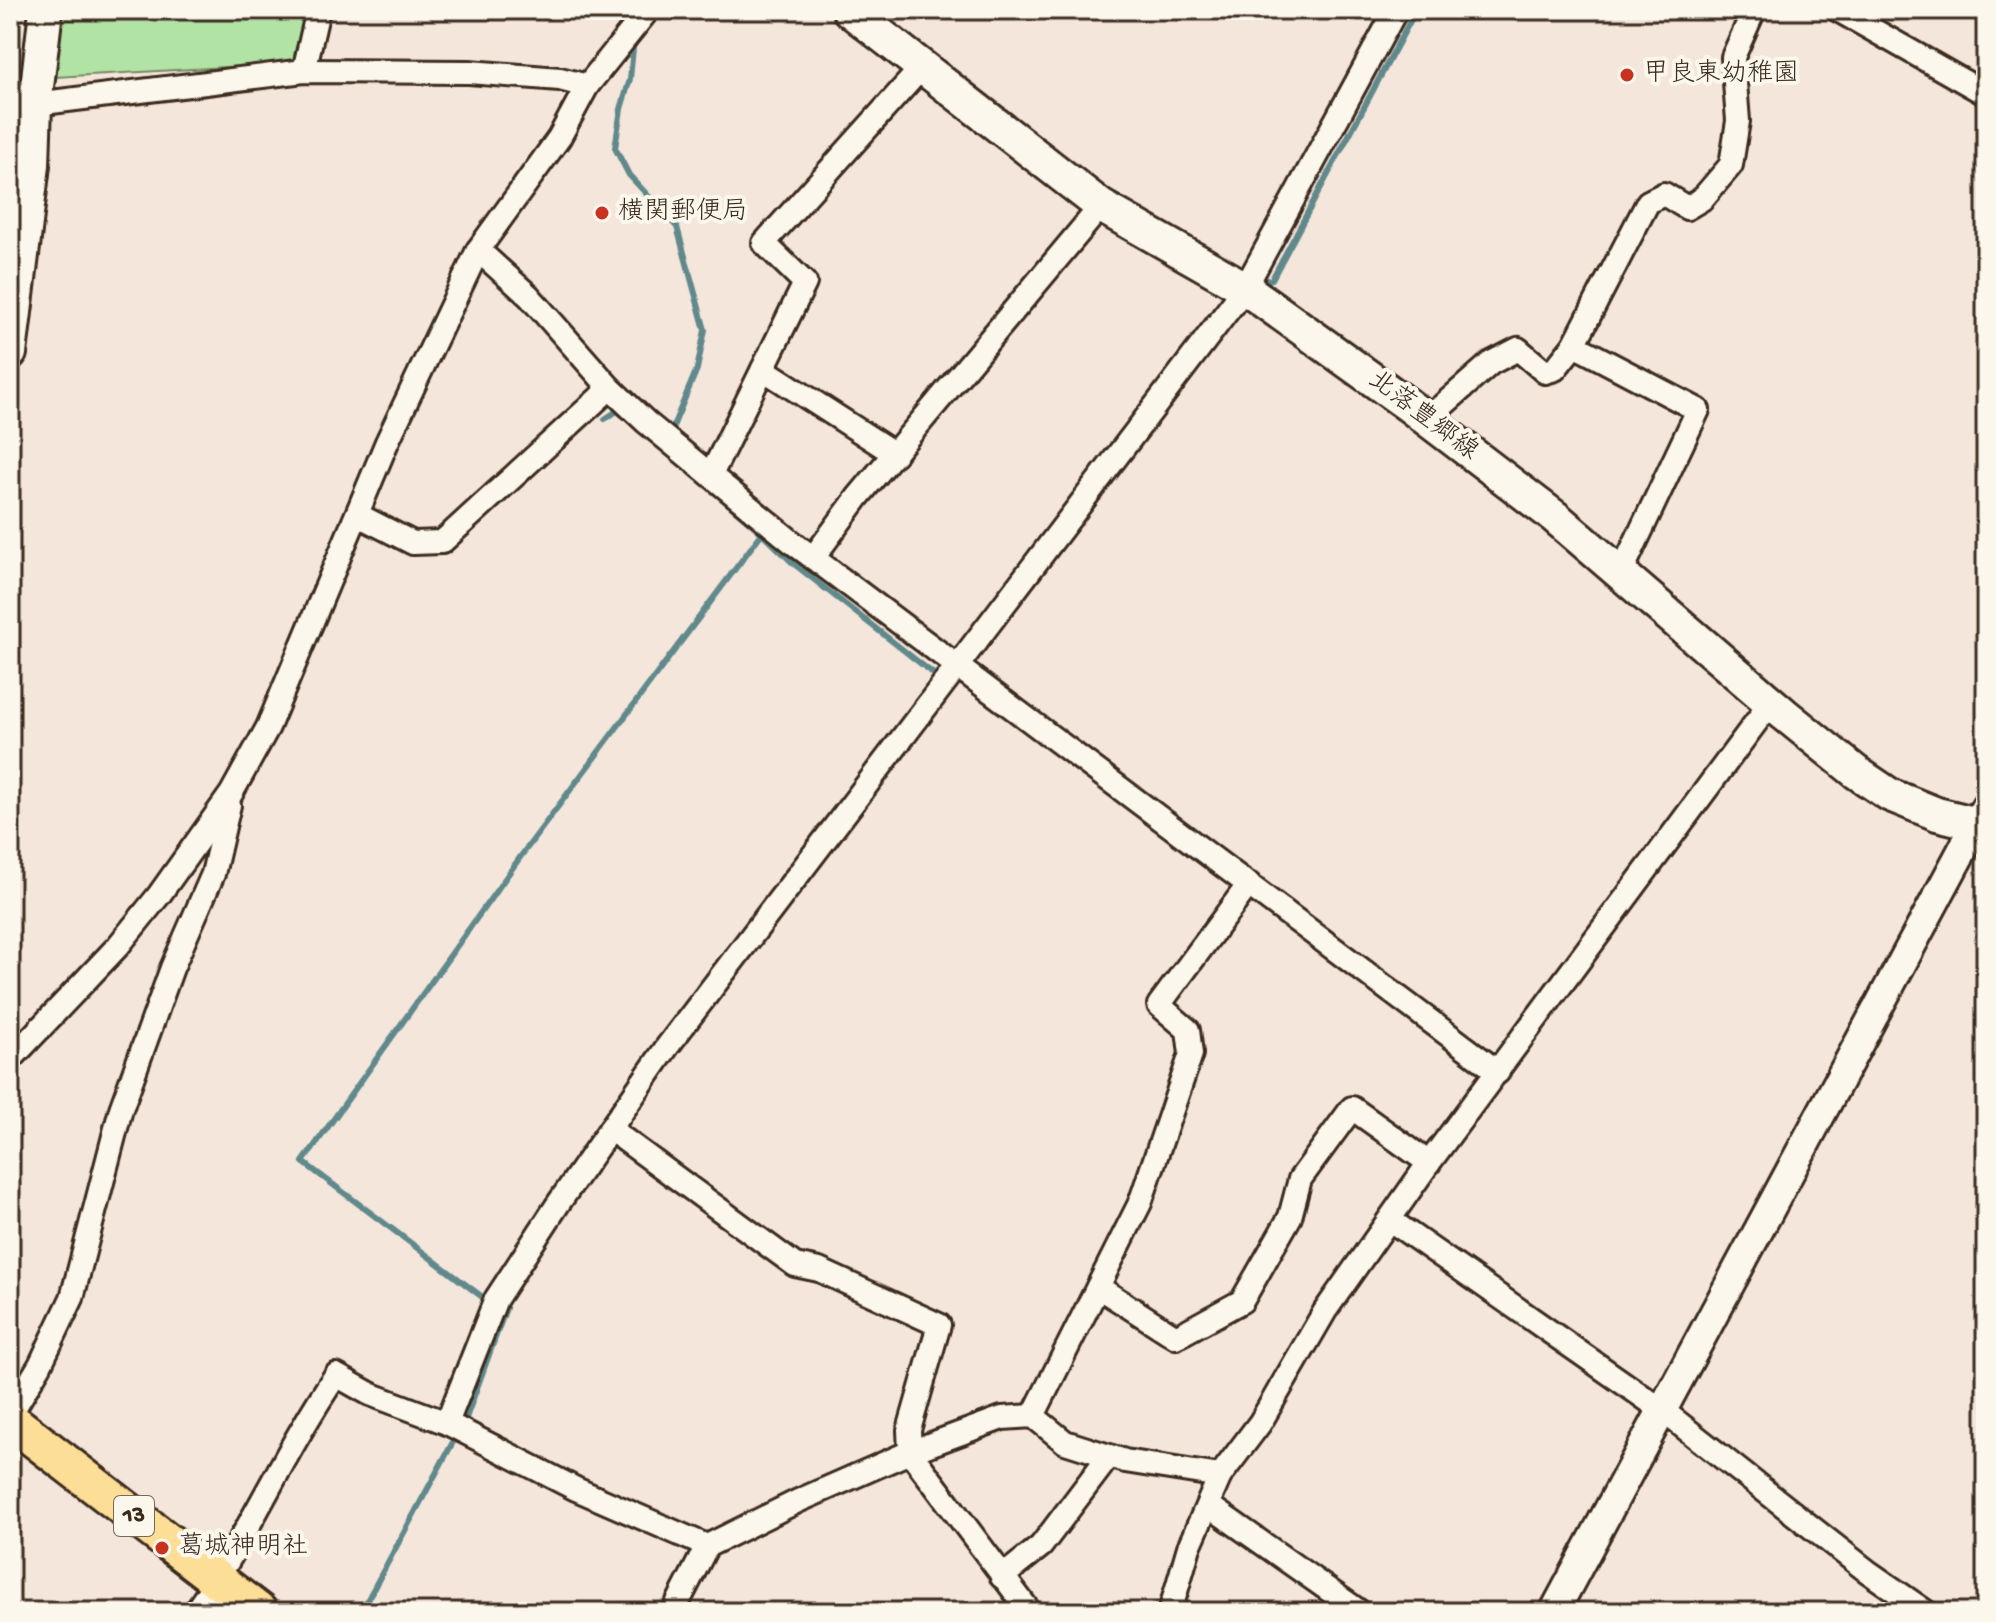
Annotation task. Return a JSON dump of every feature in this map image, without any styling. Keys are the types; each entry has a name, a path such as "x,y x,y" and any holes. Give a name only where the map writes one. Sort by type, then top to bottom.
{"main road":[{"path":"10,353 15,278 33,165 22,102 46,10"},
{"name":"北落豊郷線","path":"849,10 1101,206 1245,288 1555,517 1856,772 1890,795 1937,814 1983,819"},
{"name":"13","path":"10,1417 259,1612"}],"street":[{"path":"304,71 318,10"},
{"path":"10,1060 135,926 231,794 268,727 425,359 478,250 559,138 587,86 648,10"},
{"path":"447,1423 496,1299 667,1047 1245,288 1396,10"},
{"path":"1426,420 1491,363 1518,349 1545,372 1555,369 1574,345 1648,202 1664,194 1687,208 1702,199 1731,165 1738,121 1733,57 1754,10"},
{"path":"1838,10 1986,94"},
{"path":"711,475 805,283 764,243 923,66"},
{"path":"22,102 304,71 469,72 560,79 587,86"},
{"path":"813,558 858,497 1101,206"},
{"path":"478,250 529,296 610,388 813,558 1498,1072"},
{"path":"1574,345 1698,410 1621,573"},
{"path":"763,369 895,454"},
{"path":"358,515 413,543 442,542 610,388"},
{"path":"1170,1612 1189,1547 1220,1476 1260,1423 1325,1311 1429,1163 1771,702"},
{"path":"10,1417 40,1365 72,1298 121,1109 172,968 213,874 231,794"},
{"path":"1554,1612 1983,819"},
{"path":"1033,1416 1140,1203 1191,1054 1188,1030 1159,1005 1249,884"},
{"path":"1098,1287 1176,1337 1242,1301 1290,1217 1300,1179 1352,1108 1429,1163"},
{"path":"610,1129 795,1265 819,1270 939,1325 909,1430 910,1452 1030,1612"},
{"path":"1390,1220 1662,1410 1867,1571 1926,1612"},
{"path":"195,1612 217,1581 310,1413 336,1375 370,1394 447,1423 576,1489 707,1546"},
{"path":"673,1612 707,1546 798,1501 910,1452 1002,1418 1033,1416 1065,1442 1125,1461 1220,1476"},
{"path":"1002,1577 1041,1546 1109,1456"},
{"path":"1208,1505 1360,1612"}],"green space":[{"path":"62,10 306,10 294,63 56,77"}],"waterway":[{"path":"1257,284 1272,279 1416,10"},
{"path":"634,38 630,79 621,109 615,148 629,175 677,227 705,330 697,369 669,436"},
{"path":"605,419 617,411 631,422"},
{"path":"361,1612 466,1418 506,1308 485,1299 303,1162 521,856 762,533 720,497"},
{"path":"762,533 794,564 935,675 946,663"},
{"path":"210,1612 216,1604"}],"place":[{"name":"甲良東幼稚園","path":"1627,75"},
{"name":"横関郵便局","path":"602,213"},
{"name":"葛城神明社","path":"162,1548"}]}
